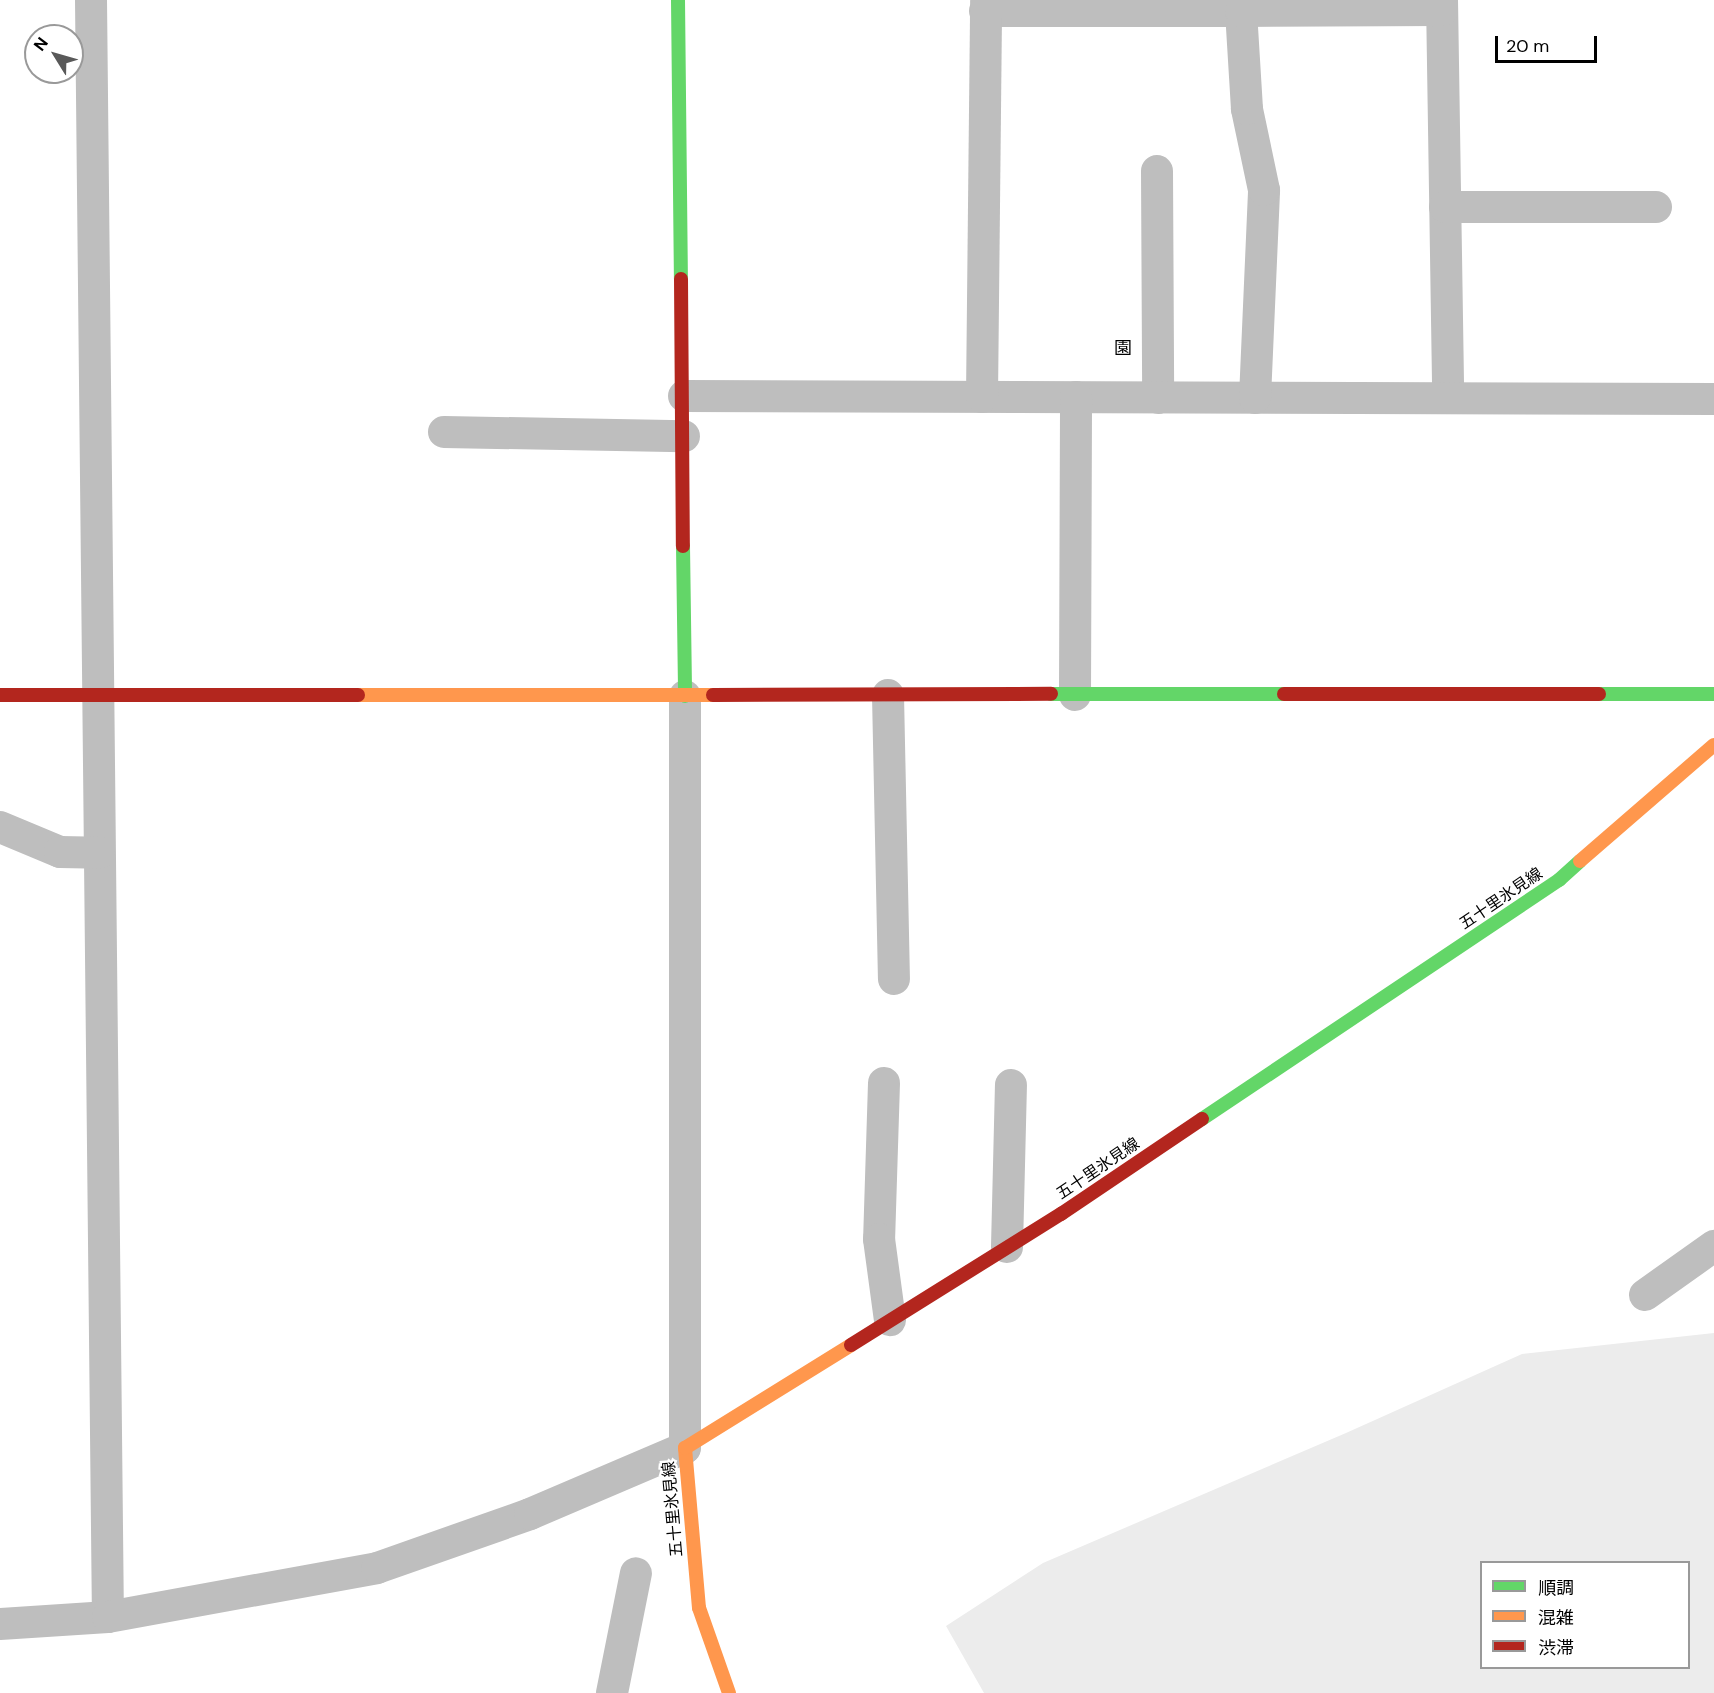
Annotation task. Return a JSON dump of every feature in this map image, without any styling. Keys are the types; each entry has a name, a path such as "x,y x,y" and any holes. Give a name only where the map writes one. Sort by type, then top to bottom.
{"street":[{"path":"92,0 97,693 108,1617"},
{"path":"0,1624 108,1617 377,1568 530,1515 684,1448 686,696 678,0"},
{"path":"982,397 986,5 1241,11 1442,5 1448,398"},
{"path":"1241,11 1247,110 1264,190 1255,398"},
{"path":"1157,171 1158,398"},
{"path":"1445,207 1656,207"},
{"path":"684,396 1714,399"},
{"path":"1075,695 1076,397"},
{"path":"444,432 684,436"},
{"path":"0,695 97,693 686,696 1714,694"},
{"path":"888,695 894,979"},
{"name":"五十里氷見線","path":"729,1693 699,1608 684,1448 1007,1247 1559,880 1714,746"},
{"path":"0,827 60,852 99,853"},
{"path":"884,1083 879,1239 890,1320"},
{"path":"1007,1247 1011,1085"},
{"path":"1645,1295 1714,1246"},
{"path":"612,1693 636,1573"}],"shaded area":[{"path":"1714,1333 1714,1693 984,1693 946,1626 1043,1563 1346,1433 1522,1354"}],"traffic: fast":[{"path":"678,0 681,279"},
{"path":"683,546 685,696"},
{"path":"1051,694 1284,694"},
{"path":"1599,694 1714,694"},
{"path":"1202,1119 1559,880 1580,861"}],"traffic: slow":[{"path":"358,695 713,695"},
{"path":"1580,861 1714,745"},
{"path":"729,1693 699,1608 685,1448 851,1345"}],"traffic: jam":[{"path":"681,279 683,546"},
{"path":"713,695 1051,694"},
{"path":"1284,694 1599,694"},
{"path":"0,695 358,695"},
{"path":"851,1345 1061,1214 1202,1119"}],"district":[{"name":"園","path":"1123,348"}]}
